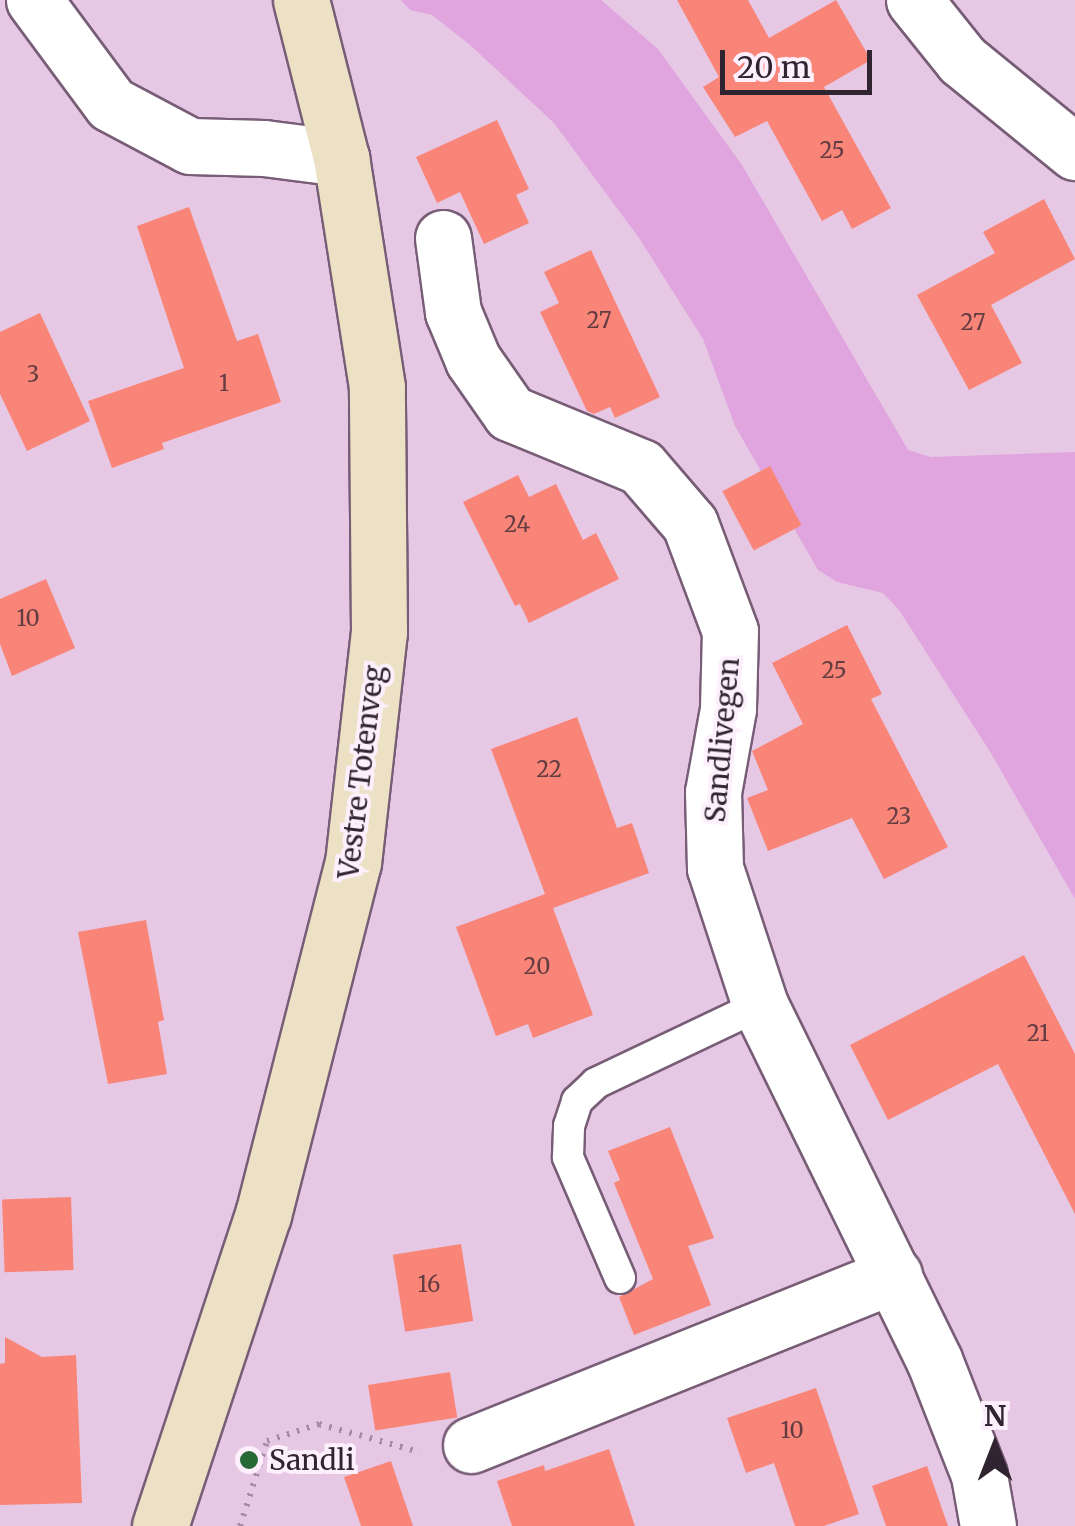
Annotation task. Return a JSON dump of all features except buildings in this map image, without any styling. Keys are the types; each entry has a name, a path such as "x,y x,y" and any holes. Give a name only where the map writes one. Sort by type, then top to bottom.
{"main road":[{"name":"Vestre Totenveg","path":"160,1526 262,1215 353,863 379,632 377,387 341,158 301,0"}],"street":[{"path":"34,0 112,104 190,146 264,148 341,158"},
{"path":"914,0 962,60 1075,152"},
{"name":"Sandlivegen","path":"443,238 453,312 474,360 510,412 641,467 690,524 730,631 728,709 713,792 715,868 760,1005 934,1360 979,1476 988,1526"},
{"path":"471,1445 894,1275"}],"lane":[{"path":"620,1278 568,1157 569,1126 577,1101 596,1083 760,1005"}],"path":[{"path":"240,1526 267,1441 318,1424 404,1449 442,1455 471,1445"}],"shaded area":[{"path":"401,0 601,0 658,49 742,165 908,450 931,457 1075,452 1075,899 989,750 899,610 883,593 837,582 818,570 735,426 703,339 639,238 554,123 469,44 432,15 410,10"}],"place":[{"name":"Sandli","path":"249,1460"}]}
